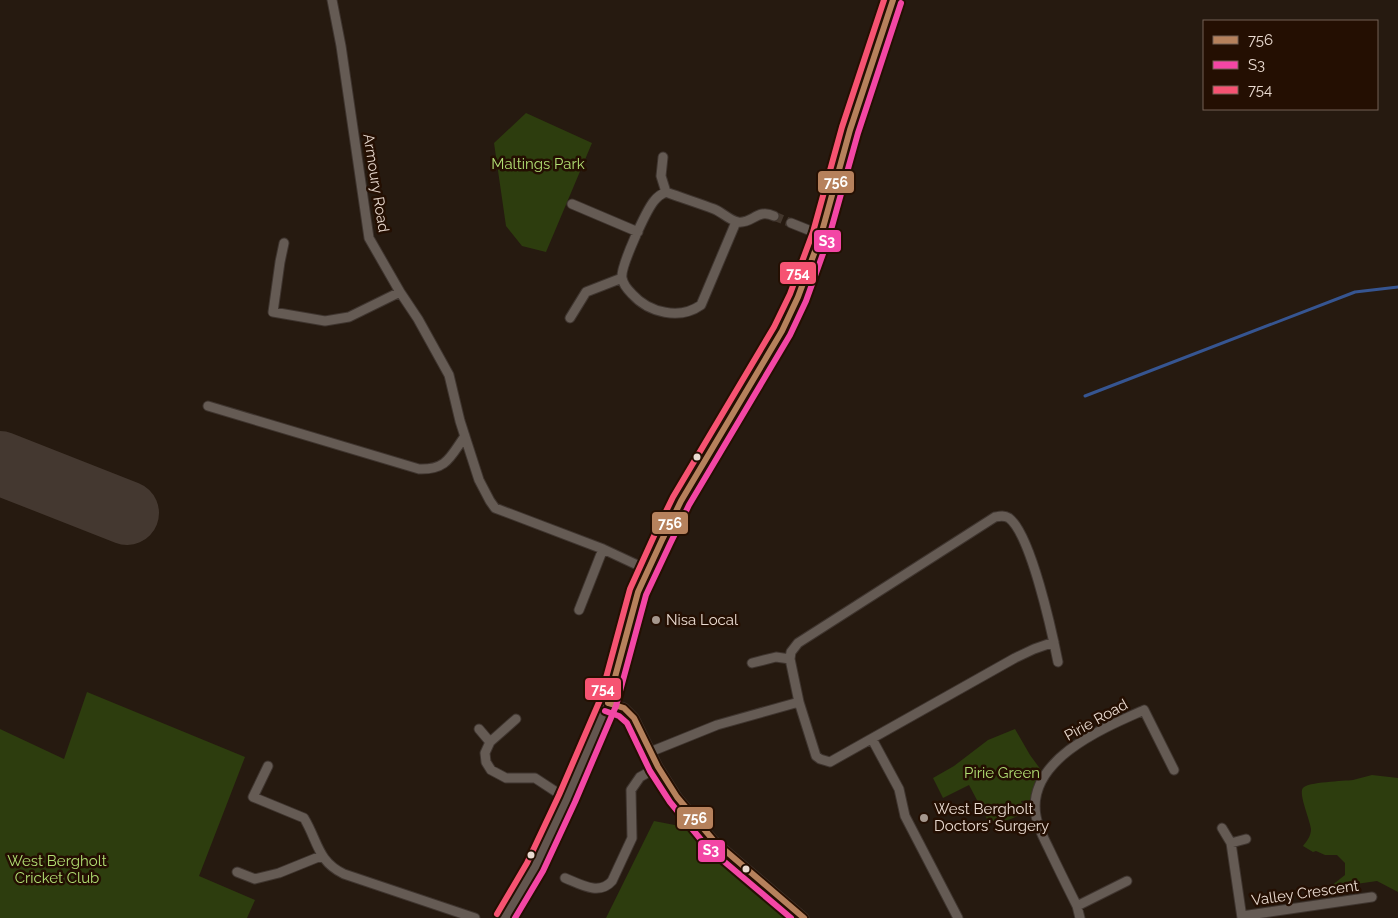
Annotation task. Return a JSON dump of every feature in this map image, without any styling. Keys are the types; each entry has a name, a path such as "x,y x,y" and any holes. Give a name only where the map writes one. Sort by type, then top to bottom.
{"main road":[{"path":"505,918 530,876 567,799 608,703 638,592 648,570 681,501 782,331 798,297 821,235 850,130 893,0"}],"street":[{"name":"Armoury Road","path":"332,0 342,46 369,238 400,292 418,318 449,375 460,421 480,480 490,501 495,508 604,549 648,570"},
{"path":"663,157 661,176 666,192"},
{"path":"666,192 716,210 736,222 744,222 758,214 764,213 774,216"},
{"path":"666,192 654,201 638,232 624,264 622,278 627,289 635,298 654,310 664,313 681,313 694,310 701,305 736,222"},
{"path":"572,204 638,232"},
{"path":"791,223 821,235"},
{"path":"284,244 274,312 324,321 349,317 400,292"},
{"path":"570,318 586,292 622,278"},
{"path":"208,406 419,469 434,469 442,466 448,461 465,436"},
{"path":"1054,642 1015,658 837,760 830,762 820,759 812,746 799,702 790,659 791,652 798,643 994,517 1003,515 1010,519 1022,536 1035,569 1054,642 1058,662"},
{"path":"579,610 604,549"},
{"path":"752,663 776,657 790,659"},
{"path":"650,752 717,725 799,702"},
{"path":"608,703 630,712 639,726 658,767 677,797 714,841 804,918"},
{"name":"Pirie Road","path":"1080,918 1077,906 1040,830 1035,803 1039,784 1051,766 1071,749 1120,720 1144,710 1174,770"},
{"path":"516,719 490,742 485,752 486,762 491,770 506,778 535,778 567,799"},
{"path":"479,730 490,742"},
{"path":"872,739 899,789 905,816 958,918"},
{"path":"268,766 253,797 304,818 321,856 332,869 475,918"},
{"path":"565,878 595,889 608,885 623,861 632,838 631,790 640,777 658,767"},
{"name":"Valley Crescent","path":"1222,828 1231,843 1242,917 1372,897"},
{"path":"1231,843 1246,839"},
{"path":"236,872 255,879 280,873 321,856"},
{"path":"1077,906 1127,881"}],"green space":[{"name":"Maltings Park","path":"526,113 592,143 546,252 522,246 506,226 494,143"},
{"name":"West Bergholt Cricket Club","path":"87,692 245,757 199,876 255,900 247,918 0,918 0,729 64,759"},
{"name":"Pirie Green","path":"1015,729 1041,770 1035,782 1031,800 1021,801 1025,812 1003,821 987,819 969,785 943,798 933,778 954,766 988,740"},
{"path":"1372,775 1398,778 1398,892 1377,881 1330,890 1331,886 1345,875 1345,863 1337,855 1313,852 1303,846 1310,836 1311,829 1303,801 1303,788 1311,784 1353,780"},
{"path":"654,821 690,828 725,864 787,918 606,918"}],"waterway":[{"path":"1085,396 1355,292 1398,287"}],"runway":[{"path":"0,463 127,513"}],"tunnel":[{"path":"774,216 791,223"}],"transit line":[{"name":"754","path":"497,914 527,863 600,700 630,589 654,536 673,497 774,327 790,294 813,232 842,127 884,0"},
{"name":"756","path":"608,703 638,592 662,540 681,501 782,331 798,297 821,235 850,130 893,0"},
{"name":"S3","path":"515,918 543,871 616,706 646,595 670,544 689,505 790,335 806,301 829,237 858,133 901,3"},
{"name":"756","path":"608,703 624,708 634,718 658,767 677,797 714,841 804,918"},
{"name":"S3","path":"605,711 619,716 627,723 650,771 670,802 707,847 791,918"}],"place":[{"name":"Nisa Local","path":"656,620"},
{"name":"West Bergholt Doctors' Surgery","path":"924,818"}]}
